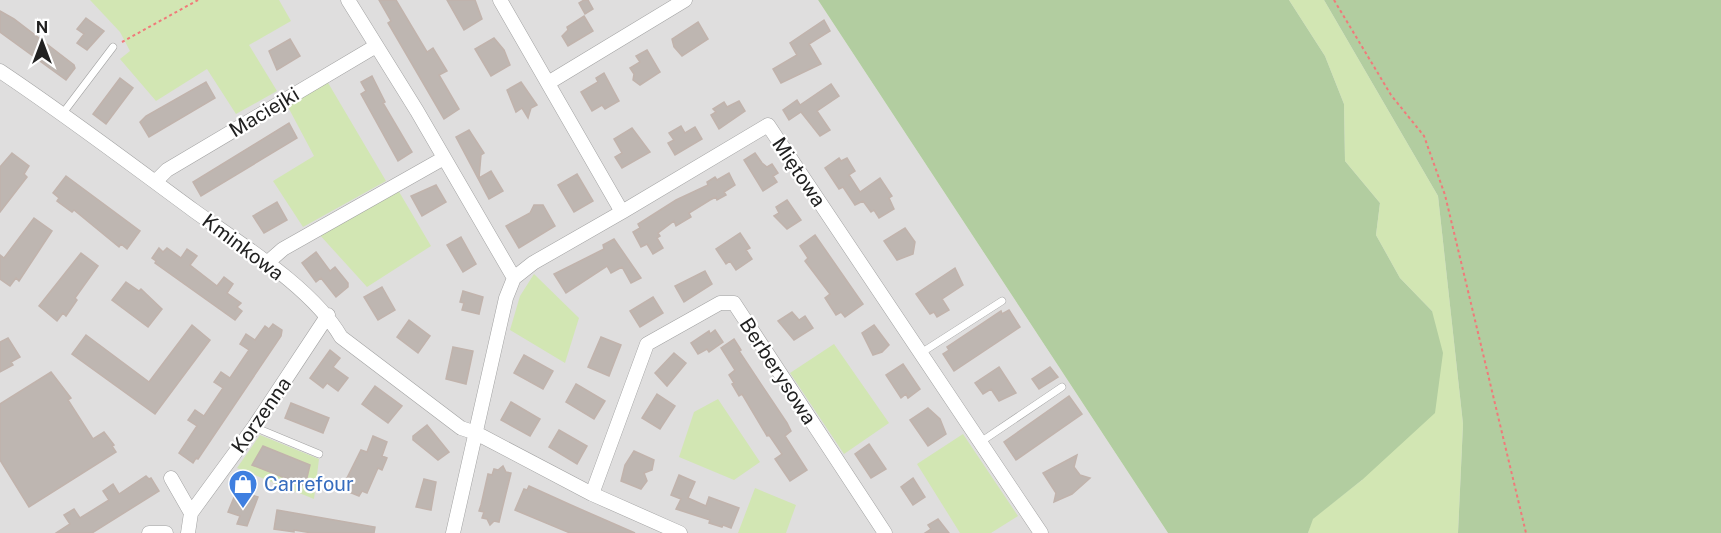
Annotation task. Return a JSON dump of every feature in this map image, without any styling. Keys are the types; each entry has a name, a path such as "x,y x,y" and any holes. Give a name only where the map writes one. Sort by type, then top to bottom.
{"street":[{"path":"348,0 514,278"},
{"path":"453,533 506,298 514,278 533,262 622,212 500,0"},
{"path":"548,84 685,0"},
{"name":"Maciejki","path":"155,182 167,170 376,46"},
{"name":"Kminkowa","path":"0,71 63,113 267,263 328,315 341,337 460,428 476,433 592,494 680,533"},
{"name":"Miętowa","path":"622,212 768,125 982,441 1041,533"},
{"path":"267,263 283,249 444,158"},
{"name":"Berberysowa","path":"592,494 647,344 720,303 734,303 885,533"},
{"name":"Korzenna","path":"191,513 254,427 328,315"},
{"path":"171,478 191,513 188,533"},
{"path":"149,533 166,533"}],"lane":[{"path":"63,113 113,47"},
{"path":"921,352 1002,301"},
{"path":"982,441 1062,387"},
{"path":"254,427 319,454"}],"path":[{"path":"113,47 198,0"},
{"path":"1334,0 1391,95 1424,136 1445,195 1526,533"}],"shaded area":[{"path":"0,0 818,0 1168,533 0,533"}],"green space":[{"path":"90,0 279,0 291,21 249,45 277,91 236,114 207,69 156,101 120,59 130,51 120,32"},
{"path":"818,0 1289,0 1325,56 1344,104 1345,161 1380,203 1376,235 1400,278 1432,311 1443,353 1435,413 1362,480 1313,519 1308,533 1168,533"},
{"path":"1289,0 1324,0 1438,196 1463,424 1458,533 1308,533 1312,519 1362,480 1432,311 1400,278 1376,235 1380,203 1345,161 1344,104 1325,56"},
{"path":"1324,0 1721,0 1721,533 1458,533 1463,424 1438,196"},
{"path":"327,81 386,181 303,227 273,181 314,156 288,107"},
{"path":"398,190 431,246 367,287 318,233"},
{"path":"534,274 579,318 565,363 510,330 520,296"},
{"path":"834,344 889,423 844,454 790,373"},
{"path":"718,399 760,462 734,480 679,457 694,412"},
{"path":"963,434 1018,516 991,533 960,533 917,464"},
{"path":"260,435 319,459 314,499 237,468"},
{"path":"755,488 796,505 786,533 738,533"}],"building":[{"path":"379,0 396,0 427,52 433,48 447,71 439,75 459,109 444,119 388,23 391,21"},
{"path":"447,0 475,0 482,19 464,30"},
{"path":"588,0 593,9 585,14 579,3"},
{"path":"0,11 74,65 75,68 66,80 0,32"},
{"path":"584,16 593,31 568,46 562,36 568,30 567,27"},
{"path":"86,18 104,31 87,50 77,43 84,34 77,29"},
{"path":"824,20 830,31 809,44 821,64 781,83 773,69 797,55 790,43"},
{"path":"698,22 708,39 682,56 674,47 672,39"},
{"path":"494,38 504,50 510,65 491,76 475,49"},
{"path":"290,39 300,56 277,70 269,51"},
{"path":"647,50 660,72 640,85 633,80 634,74 630,68 640,62 636,56"},
{"path":"604,73 619,101 605,109 602,105 592,111 581,92 598,82 596,78"},
{"path":"372,76 385,102 383,103 412,152 398,161 361,94 366,91 361,82"},
{"path":"120,78 133,88 106,124 93,114"},
{"path":"206,82 215,98 149,137 140,122 146,116"},
{"path":"521,82 537,105 531,108 528,118 522,108 516,112 507,90"},
{"path":"831,84 839,96 817,111 830,130 820,136 801,112 789,120 783,110 797,100 800,105"},
{"path":"739,101 745,111 719,129 711,115 716,112 713,109 724,102 727,107"},
{"path":"289,123 297,138 201,196 193,182"},
{"path":"681,126 685,133 695,127 702,139 675,155 668,143 674,140 669,133"},
{"path":"632,128 650,152 622,168 615,157 622,153 614,139"},
{"path":"469,130 484,153 481,155 479,178 491,171 503,191 489,199 456,137"},
{"path":"12,153 29,166 24,174 27,177 0,212 0,167"},
{"path":"755,153 762,163 767,167 772,164 778,173 773,176 777,182 763,191 744,160"},
{"path":"839,158 841,161 847,158 855,171 849,175 860,192 880,178 892,196 889,198 894,209 879,218 874,210 871,212 863,201 855,205 843,187 839,189 825,168"},
{"path":"729,173 735,185 724,192 726,195 717,200 716,197 710,200 689,213 691,217 676,226 674,221 658,233 660,236 657,238 663,248 653,254 647,244 641,247 633,232 640,228 638,224 676,200 708,185 707,182 715,177 717,180"},
{"path":"577,174 593,201 574,212 558,185"},
{"path":"66,176 140,231 127,249 121,244 119,247 74,210 72,212 57,201 59,198 53,193"},
{"path":"436,185 446,202 422,216 411,196"},
{"path":"787,200 801,220 787,229 774,216 779,213 776,207"},
{"path":"277,202 287,220 264,233 253,216"},
{"path":"534,205 543,205 555,226 519,248 506,226 530,213"},
{"path":"34,218 52,231 19,281 16,278 10,286 0,279 0,255 4,258"},
{"path":"905,228 915,242 913,254 897,260 884,241"},
{"path":"740,233 750,248 746,250 752,259 736,270 730,261 726,264 716,249"},
{"path":"815,235 863,304 845,317 841,312 836,315 825,298 830,294 805,261 808,258 800,246"},
{"path":"461,237 476,264 463,272 447,245"},
{"path":"614,239 641,278 631,283 622,267 611,273 607,266 566,293 554,274 604,249 603,245"},
{"path":"159,248 163,252 167,248 181,258 187,249 197,256 190,265 217,286 224,277 233,284 227,293 241,303 237,307 242,311 235,320 155,263 156,261 152,258"},
{"path":"316,252 330,271 335,267 348,283 348,287 336,297 321,278 316,282 302,263"},
{"path":"81,253 98,266 75,298 77,300 66,316 63,313 57,321 39,306"},
{"path":"955,268 963,285 942,299 949,310 937,317 934,312 930,314 916,294"},
{"path":"705,271 712,284 684,302 675,286"},
{"path":"126,282 139,291 141,289 162,309 148,327 112,300"},
{"path":"382,287 395,310 378,320 364,297"},
{"path":"463,291 483,297 479,314 462,310 464,303 460,302"},
{"path":"653,297 663,313 640,327 630,311"},
{"path":"1009,310 1020,327 954,371 943,354 949,350 947,347 1001,311 1002,314"},
{"path":"792,312 799,320 805,316 813,328 794,340 778,321"},
{"path":"409,320 430,336 418,353 397,337"},
{"path":"273,324 282,330 281,336 198,459 196,458 193,463 179,453 197,426 188,420 195,410 204,416 223,388 214,382 221,372 230,378 249,350 240,344 246,334 255,340 265,326 269,329"},
{"path":"192,325 210,340 155,414 72,354 86,335 149,382"},
{"path":"874,325 889,345 882,352 873,355 862,333"},
{"path":"715,330 723,342 709,352 707,349 698,354 691,343 709,331 710,334"},
{"path":"601,337 621,345 609,376 588,367"},
{"path":"8,338 20,357 11,362 13,365 0,372 0,342"},
{"path":"734,339 741,350 739,351 787,423 791,431 785,436 807,470 790,481 775,459 782,454 769,435 767,436 742,394 739,396 732,384 734,383 729,375 735,370 721,348"},
{"path":"453,347 473,351 466,384 446,379"},
{"path":"330,350 340,358 333,367 348,378 338,391 327,383 323,388 310,378"},
{"path":"674,353 686,363 667,386 655,373"},
{"path":"524,355 553,371 543,389 514,373"},
{"path":"903,364 920,389 908,398 906,394 901,398 886,375"},
{"path":"999,367 1016,393 999,401 991,389 983,394 975,383"},
{"path":"1050,367 1058,377 1039,389 1032,379"},
{"path":"51,372 71,398 68,400 93,439 104,432 114,445 112,446 116,452 29,507 0,460 0,404"},
{"path":"576,384 605,401 594,419 566,402"},
{"path":"375,386 402,406 388,423 362,404"},
{"path":"657,394 675,406 660,429 642,418"},
{"path":"1069,396 1082,414 1016,460 1004,442"},
{"path":"511,402 540,419 530,436 501,420"},
{"path":"291,403 329,418 323,433 285,418"},
{"path":"928,408 940,419 946,434 928,446 910,420"},
{"path":"427,425 449,452 438,460 413,440 413,436"},
{"path":"559,430 587,446 577,464 549,447"},
{"path":"373,436 387,442 382,456 387,458 382,470 378,468 367,493 362,491 359,496 344,490 344,484 361,450 367,452"},
{"path":"869,444 886,469 871,478 855,454"},
{"path":"263,446 310,465 305,486 252,465"},
{"path":"634,451 654,460 652,470 644,473 647,481 641,489 621,481 625,465"},
{"path":"1077,455 1074,467 1080,475 1090,478 1072,494 1054,502 1056,493 1043,473"},
{"path":"503,466 506,472 511,473 499,522 494,521 490,525 487,519 482,518 484,512 479,511 488,474 492,475 494,469 498,470"},
{"path":"679,475 695,482 688,498 706,506 709,497 739,508 731,528 709,523 710,520 676,509 681,499 671,495"},
{"path":"146,476 151,478 159,491 92,533 56,533 70,524 64,515 74,509 80,518 109,500 103,491 113,484 119,494"},
{"path":"913,478 925,497 913,505 901,487"},
{"path":"424,479 436,482 431,510 416,507"},
{"path":"529,486 635,533 570,533 515,510 524,489 527,490"},
{"path":"248,494 258,497 247,526 237,524 240,516 228,512 235,495 246,499"},
{"path":"277,510 375,527 374,533 312,533 274,529"},
{"path":"938,519 949,533 925,533 931,529 928,525"}],"place":[{"name":"Carrefour","path":"243,510"}]}
